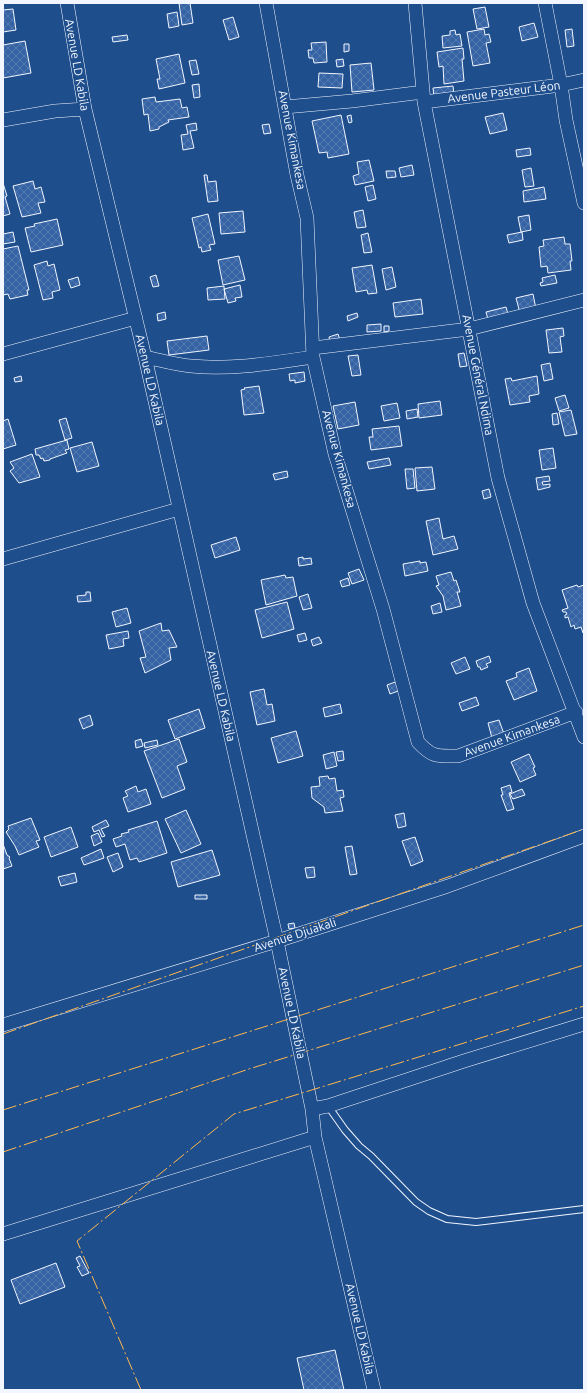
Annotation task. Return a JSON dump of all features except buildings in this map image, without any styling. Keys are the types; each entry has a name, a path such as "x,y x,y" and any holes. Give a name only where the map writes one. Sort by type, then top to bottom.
{"street":[{"name":"Avenue LD Kabila","path":"67,3 85,109 136,318 277,940 312,1109 315,1137 374,1390"},
{"name":"Avenue Kimankesa","path":"266,3 297,175 307,218 313,353 335,454 385,616 418,742 427,751 438,756 458,756 576,712"},
{"name":"Avenue Général Ndima","path":"415,3 424,97 498,478 533,603 576,712 584,737"},
{"path":"545,3 561,85 566,120 584,203"},
{"name":"Avenue Pasteur Léon","path":"285,107 561,85 584,80"},
{"path":"3,120 55,111 85,109"},
{"path":"145,357 189,366 204,367 234,367 265,364 313,353 469,329 584,300"},
{"path":"3,354 136,318"},
{"path":"3,559 179,509"},
{"name":"Avenue Djuakali","path":"3,1025 448,886 584,836"},
{"path":"312,1109 328,1106 464,1061 584,1024"},
{"path":"3,1234 315,1137"}],"lane":[{"path":"328,1106 345,1130 359,1146 371,1156 416,1202 429,1211 447,1219 476,1222 584,1209"}],"power":[{"path":"3,1034 584,829"},
{"path":"3,1110 584,925"},
{"path":"3,1152 249,1069 584,965"},
{"path":"141,1390 77,1241 234,1114 584,1006"}]}
